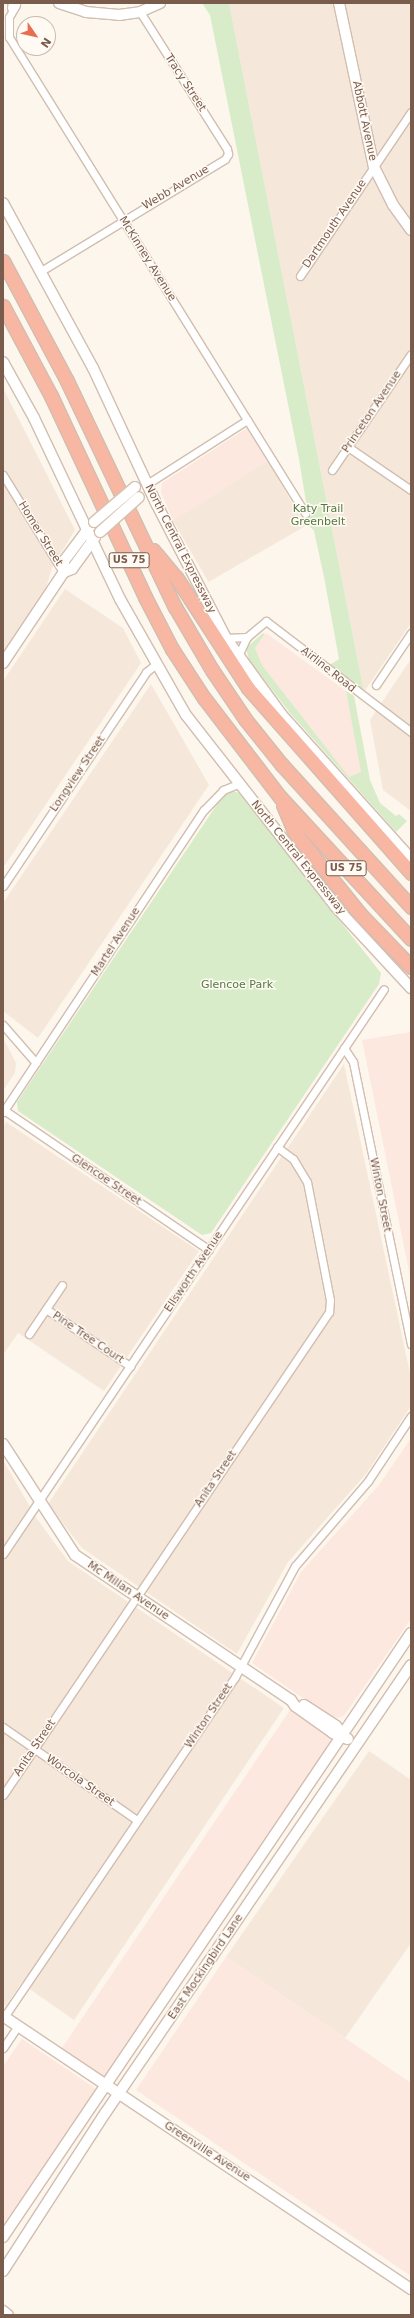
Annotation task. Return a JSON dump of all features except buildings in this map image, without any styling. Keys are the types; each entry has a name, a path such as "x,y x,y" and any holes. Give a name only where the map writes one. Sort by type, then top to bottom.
{"highway":[{"name":"US 75","path":"3,261 71,387 143,539 193,639 245,720 291,776 411,907"},
{"name":"US 75","path":"3,306 51,396 172,649 204,698 280,798 411,938"},
{"path":"143,539 176,577 248,688 411,873"},
{"path":"280,798 295,833 361,915 411,967"}],"main road":[{"path":"59,3 104,15 140,12 160,3"},
{"name":"Abbott Avenue","path":"339,3 374,167 392,205 411,230"},
{"name":"North Central Expressway","path":"3,203 110,401 147,484 226,638 238,656 315,753 411,858"},
{"name":"North Central Expressway","path":"3,362 91,526 92,541 156,665 186,715 238,784 335,906 411,988"},
{"path":"3,663 64,572 64,561 91,526 135,488 147,484"},
{"path":"64,572 72,569 92,541 139,497 147,484"},
{"name":"Mc Millan Avenue","path":"3,1444 39,1501 76,1555 291,1700 295,1706 333,1734 344,1736 356,1744"},
{"name":"East Mockingbird Lane","path":"3,2237 344,1736 395,1660 411,1633"},
{"path":"395,1660 410,1667"},
{"name":"East Mockingbird Lane","path":"3,2271 118,2095 228,1935 356,1744 410,1667"},
{"path":"272,1841 286,1849"},
{"path":"214,1927 228,1935"},
{"name":"Greenville Avenue","path":"4,2017 118,2095 411,2289"},
{"path":"3,2311 8,2315"}],"street":[{"name":"McKinney Avenue","path":"15,5 8,22 9,37 306,513"},
{"name":"Tracy Street","path":"140,12 227,149 228,154"},
{"name":"Dartmouth Avenue","path":"300,276 411,112"},
{"name":"Webb Avenue","path":"41,271 228,154"},
{"name":"Princeton Avenue","path":"332,470 411,354"},
{"path":"147,484 248,420"},
{"path":"348,448 411,490"},
{"name":"Homer Street","path":"3,475 64,572"},
{"name":"Airline Road","path":"238,656 247,637 266,621 411,732"},
{"path":"376,684 411,633"},
{"path":"226,638 247,637"},
{"name":"Longview Street","path":"3,886 146,672 156,665"},
{"name":"Martel Avenue","path":"3,1111 204,810 223,790 238,784"},
{"name":"Ellsworth Avenue","path":"3,1554 384,989"},
{"path":"3,1025 36,1063"},
{"name":"Winton Street","path":"344,1048 353,1062 411,1344"},
{"name":"Glencoe Street","path":"3,1111 208,1250"},
{"name":"Anita Street","path":"3,1795 135,1596 329,1312 330,1300 307,1182 293,1159 277,1147"},
{"name":"Pine Tree Court","path":"29,1334 62,1285"},
{"name":"Pine Tree Court","path":"46,1310 130,1366"},
{"name":"Winton Street","path":"4,2017 240,1667 295,1566 368,1481 411,1416"},
{"name":"Worcola Street","path":"3,1728 137,1820"},
{"path":"3,2048 18,2026"}],"shaded area":[{"path":"229,3 411,3 411,623 364,692"},
{"path":"3,388 75,530 52,568 45,591 3,654"},
{"path":"247,428 268,461 173,521 161,492 162,483"},
{"path":"268,461 306,526 209,582 171,517"},
{"path":"65,589 123,628 141,663 3,868 3,681"},
{"path":"266,633 346,691 361,764 361,772 357,775 349,777 262,665 255,648"},
{"path":"411,659 411,811 383,790 370,720"},
{"path":"151,684 209,785 38,1038 3,1011 3,903"},
{"path":"411,1032 411,1281 362,1040"},
{"path":"3,1038 16,1063 15,1073 3,1091"},
{"path":"344,1064 411,1378 411,1406 366,1474 288,1562 237,1654 82,1548 48,1504"},
{"path":"6,1122 199,1251 104,1391 18,1333 3,1355 3,1126"},
{"path":"411,1438 411,1619 344,1716 338,1718 326,1714 252,1663 301,1572 379,1485"},
{"path":"3,1460 37,1519 68,1561 284,1708 74,2020 21,1983 6,2006 3,2004"},
{"path":"290,1710 333,1739 103,2080 60,2051"},
{"path":"369,1751 411,1780 411,1943 345,2038 226,1957"},
{"path":"226,1957 411,2083 411,2276 136,2090"},
{"path":"22,2039 96,2089 3,2226 3,2066"}],"green space":[{"name":"Katy Trail Greenbelt","path":"202,3 229,3 364,692 330,665 339,659 324,577 314,531 302,518 307,508 299,459 210,15"},
{"path":"263,633 265,634 255,648 262,665 349,777 361,772 346,691 354,696 370,780 380,803 396,816 399,814 407,821 396,832 290,713 249,660 246,648"},
{"name":"Glencoe Park","path":"233,791 239,793 381,973 379,984 211,1233 202,1235 18,1111 17,1102 224,794"}]}
